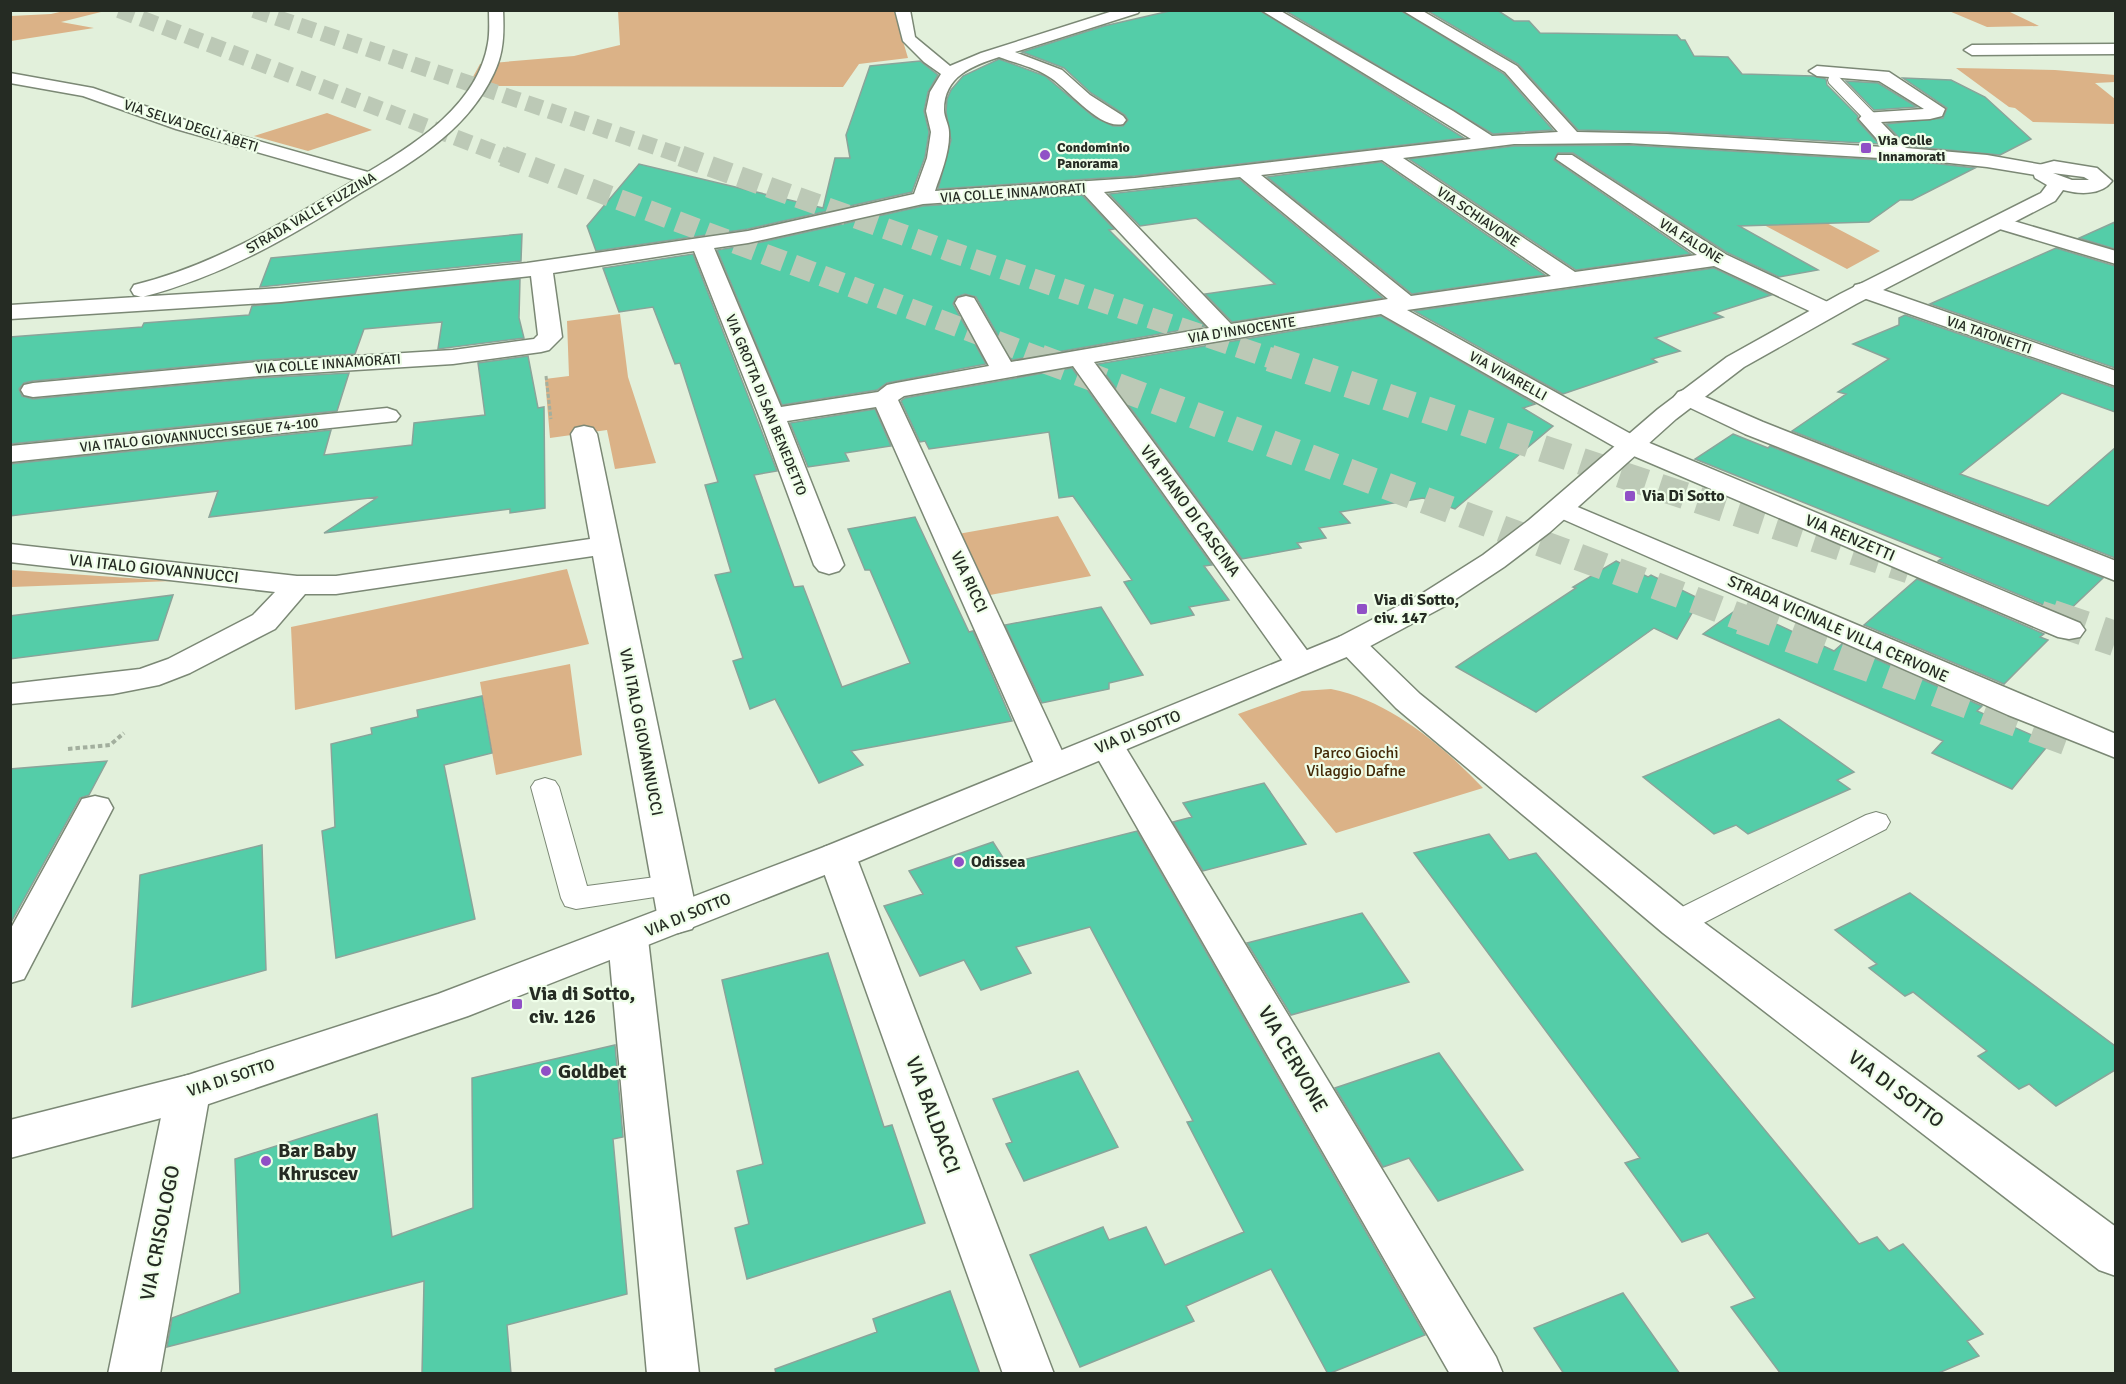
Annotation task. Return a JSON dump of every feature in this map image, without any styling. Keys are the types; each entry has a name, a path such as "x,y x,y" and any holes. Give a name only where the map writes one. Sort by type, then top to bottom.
{"street":[{"name":"STRADA VALLE FUZZINA","path":"40,310 90,298 145,290 186,278 222,263 310,216 432,139 470,98 489,69 494,54 496,10"},
{"path":"902,10 908,38 930,59 950,73"},
{"path":"923,198 936,158 940,132 935,111 938,92 950,73 962,65 1133,10"},
{"path":"1268,10 1447,115 1488,142"},
{"path":"1409,10 1475,46 1511,69 1570,136"},
{"path":"1972,50 2115,50"},
{"path":"1000,52 1056,73 1084,99 1117,120"},
{"path":"1817,71 1883,76 1936,109 1936,112 1930,114 1870,117 1868,119 1901,154"},
{"name":"VIA SELVA DEGLI ABETI","path":"10,78 87,92 182,125 371,179"},
{"name":"VIA COLLE INNAMORATI","path":"10,312 281,295 541,268 702,246 923,198 1089,188 1488,142 1570,136 1676,140 1998,162 2087,186 2100,184 2102,181 2090,172 2115,170"},
{"name":"VIA SCHIAVONE","path":"1385,154 1572,280"},
{"name":"VIA FALONE","path":"1564,159 1717,259 1826,310"},
{"name":"VIA VIVARELLI","path":"1244,171 1395,305 1630,445"},
{"name":"VIA DI SOTTO","path":"10,1139 188,1093 453,1005 628,939 674,903 837,856 1350,644 1425,606 1472,576 1561,508 1630,445 1723,370 1863,290 2048,197 2050,176"},
{"path":"1089,188 1226,332"},
{"path":"2000,223 2115,258"},
{"name":"VIA GROTTA DI SAN BENEDETTO","path":"702,246 772,416 829,565"},
{"name":"VIA D'INNOCENTE","path":"772,416 885,398 896,390 1226,332 1395,305 1717,259"},
{"name":"VIA COLLE INNAMORATI","path":"33,390 259,369 453,357 541,345 550,337 541,268"},
{"name":"VIA TATONETTI","path":"1863,290 2115,379"},
{"path":"966,303 1004,371"},
{"name":"VIA PIANO DI CASCINA","path":"1079,358 1301,664"},
{"path":"1687,397 1754,428 2115,572"},
{"name":"VIA RICCI","path":"885,398 1052,766"},
{"name":"VIA ITALO GIOVANNUCCI SEGUE 74-100","path":"10,454 387,416"},
{"name":"VIA ITALO GIOVANNUCCI","path":"584,434 674,903"},
{"name":"VIA RENZETTI","path":"1630,445 2069,630"},
{"name":"STRADA VICINALE VILLA CERVONE","path":"1561,508 2020,708 2115,747"},
{"name":"VIA ITALO GIOVANNUCCI","path":"10,553 297,585 336,585 605,545"},
{"path":"10,694 113,684 147,678 179,666 264,622 297,585"},
{"name":"VIA DI SOTTO","path":"1350,644 1408,701 1677,923 2115,1255"},
{"name":"VIA CERVONE","path":"1107,745 1478,1374"},
{"path":"10,968 96,808"},
{"name":"VIA BALDACCI","path":"837,856 1029,1374"},
{"path":"628,939 673,1374"},
{"name":"VIA CRISOLOGO","path":"134,1374 188,1093"}],"lane":[{"path":"1834,80 1870,117"},
{"path":"545,787 576,898 674,903"},
{"path":"1677,923 1876,822"}],"path":[{"path":"68,749 110,745 124,734"}],"green space":[{"path":"64,11 105,11 61,22 94,28 11,41 11,16"},
{"path":"618,11 894,11 908,58 859,64 843,87 468,86 480,64 574,56 620,45"},
{"path":"1949,11 2016,11 2010,12 2039,26 1987,27"},
{"path":"1956,68 2055,70 2115,75 2115,82 2095,83 2115,99 2115,124 2033,122"},
{"path":"327,113 372,130 308,151 254,136"},
{"path":"1632,155 1718,166 1880,251 1847,269"},
{"path":"620,314 628,377 656,463 615,469 607,430 550,438 545,379 569,376 567,321"},
{"path":"1058,516 1091,576 990,595 958,534"},
{"path":"567,569 589,644 295,710 291,627"},
{"path":"11,570 173,581 11,587"},
{"path":"570,664 582,755 496,775 480,682"},
{"name":"Parco Giochi Vilaggio Dafne","path":"1331,689 1374,703 1414,727 1450,756 1483,788 1336,833 1238,714 1302,691"}],"building":[{"path":"1174,10 1259,10 1464,138 1135,176 938,189 951,140 946,112 947,99 951,90 963,76 999,59 1045,76 1094,117 1113,126 1123,126 1128,120 1125,115 1091,93 1064,68 1022,52 1104,26"},
{"path":"1284,10 1400,10 1504,74 1553,130 1493,134"},
{"path":"1426,10 1497,10 1514,21 1529,21 1540,33 1677,35 1681,40 1685,40 1694,56 1728,57 1742,74 1813,76 1826,79 1827,85 1858,116 1857,120 1879,144 1667,132 1578,130 1518,64"},
{"path":"920,61 938,75 928,92 924,111 929,132 925,157 912,192 748,229 596,251 587,226 639,164 823,208 835,158 850,158 846,135 870,66"},
{"path":"1903,78 1951,80 1985,97 2031,139 2000,155 1907,146 1886,124 1943,118 1947,108"},
{"path":"1846,81 1878,83 1917,107 1874,110"},
{"path":"1629,145 1931,163 1975,168 1912,200 1900,200 1869,222 1739,226 1818,270 1779,277 1726,252 1573,153 1558,153 1554,160 1691,254 1576,270 1409,159 1514,146"},
{"path":"1381,162 1545,275 1412,294 1267,177"},
{"path":"1239,179 1383,298 1232,322 1205,294 1275,284 1196,218 1140,226 1109,194"},
{"path":"1082,195 1114,229 1109,230 1205,326 1012,360 976,297 965,294 956,297 953,304 986,364 887,383 877,390 782,405 717,250 923,206"},
{"path":"2115,222 2115,249 2079,238"},
{"path":"522,234 521,261 260,287 271,258"},
{"path":"2056,248 2115,266 2115,368 1930,304"},
{"path":"693,254 777,471 754,475 794,587 803,586 842,687 910,663 870,570 865,570 848,529 915,517 969,632 973,631 1012,721 851,751 863,765 819,783 775,699 750,709 733,661 743,658 715,575 731,572 705,485 718,482 680,363 675,364 653,307 619,312 603,268"},
{"path":"1714,268 1771,295 1714,313 1723,317 1655,338 1680,351 1652,359 1657,362 1563,394 1414,311"},
{"path":"520,279 519,318 524,338 438,349 442,322 364,329 355,354 259,360 33,381 24,383 19,389 22,396 33,399 259,378 349,373 337,411 10,444 10,337 142,327 144,323 249,315 252,306"},
{"path":"1905,315 2115,388 2115,412 2062,393 1960,474 2048,506 2115,448 2115,558 1792,431 1846,394 1838,392 1889,359 1853,344 1899,325 1899,318"},
{"path":"1381,316 1535,404 1523,408 1553,426 1455,509 1423,498 1340,512 1350,523 1319,528 1326,538 1297,543 1301,548 1242,559 1098,364"},
{"path":"528,356 538,408 544,407 545,508 510,513 510,509 324,533 378,497 209,517 218,491 10,516 10,464 331,430 324,455 412,445 414,423 485,415 478,363"},
{"path":"1072,368 1212,565 1204,566 1229,600 1189,607 1194,615 1151,624 1124,582 1132,580 1073,496 1059,498 1049,432 929,449 925,441 920,442 901,401 905,398"},
{"path":"875,409 891,446 845,453 849,461 808,467 790,423"},
{"path":"1733,434 1768,448 1770,446 2103,578 2065,614 1938,561 1942,558 1695,459"},
{"path":"1616,561 1700,599 1677,639 1654,628 1536,712 1456,667 1576,588 1573,587"},
{"path":"1917,579 2044,634 2040,637 2048,640 2004,684 1864,625"},
{"path":"173,595 158,640 10,659 10,616"},
{"path":"1101,607 1143,675 1109,683 1109,689 1042,703 1005,625"},
{"path":"1740,607 1834,651 1842,644 1982,706 1977,711 2050,743 2012,789 1932,753 1943,741 1703,634"},
{"path":"482,696 492,753 444,765 475,919 336,958 322,831 335,827 331,744 372,734 371,728 418,717 417,710"},
{"path":"1779,719 1854,772 1837,780 1850,789 1748,834 1736,825 1714,834 1643,777"},
{"path":"107,761 89,795 80,798 10,924 10,769"},
{"path":"1264,783 1306,844 1203,871 1173,822 1192,817 1183,803"},
{"path":"1137,831 1425,1335 1328,1374 1271,1269 1186,1306 1194,1321 1080,1367 1030,1255 1103,1227 1109,1240 1146,1227 1165,1265 1244,1232 1187,1122 1193,1121 1090,927 1016,947 1031,973 981,990 964,960 920,976 884,906 923,894 909,871 993,842 1007,864"},
{"path":"1489,834 1509,860 1536,853 1859,1244 1877,1237 1889,1251 1903,1244 1983,1334 1967,1341 1979,1356 1936,1374 1781,1374 1731,1307 1755,1298 1708,1233 1682,1242 1625,1163 1640,1158 1414,853"},
{"path":"262,845 266,970 132,1007 140,875"},
{"path":"1910,893 2115,1046 2115,1070 2056,1106 2029,1084 2019,1089 1978,1056 1987,1051 1913,992 1905,996 1869,968 1877,964 1835,930"},
{"path":"1362,913 1409,982 1291,1015 1247,943"},
{"path":"828,953 884,1127 892,1125 925,1223 747,1279 735,1228 749,1224 737,1171 763,1164 722,980"},
{"path":"615,1045 623,1137 613,1139 627,1294 507,1325 511,1374 422,1374 424,1281 167,1347 172,1318 240,1293 235,1159 377,1114 392,1237 473,1208 472,1078"},
{"path":"1439,1053 1523,1170 1438,1201 1409,1158 1383,1167 1335,1088"},
{"path":"1078,1071 1118,1147 1024,1181 1006,1144 1012,1142 993,1099"},
{"path":"950,1291 980,1374 776,1374 775,1369 877,1332 873,1319"},
{"path":"1623,1293 1680,1374 1564,1374 1534,1328"}],"tunnel":[{"path":"119,10 507,157"},
{"path":"254,10 685,157"},
{"path":"503,156 1044,359"},
{"path":"681,156 949,251 1274,359"},
{"path":"1040,358 1746,619"},
{"path":"1270,358 1909,570"},
{"path":"2040,614 2055,619"},
{"path":"1742,617 2073,740"},
{"path":"2051,617 2116,639"}],"place":[{"name":"Via Colle Innamorati","path":"1866,148"},
{"name":"Condominio Panorama","path":"1045,155"},
{"name":"Via Di Sotto","path":"1630,496"},
{"name":"Via di Sotto, civ. 147","path":"1362,609"},
{"name":"Odissea","path":"959,862"},
{"name":"Via di Sotto, civ. 126","path":"517,1004"},
{"name":"Goldbet","path":"546,1071"},
{"name":"Bar Baby Khruscev","path":"266,1161"}]}
